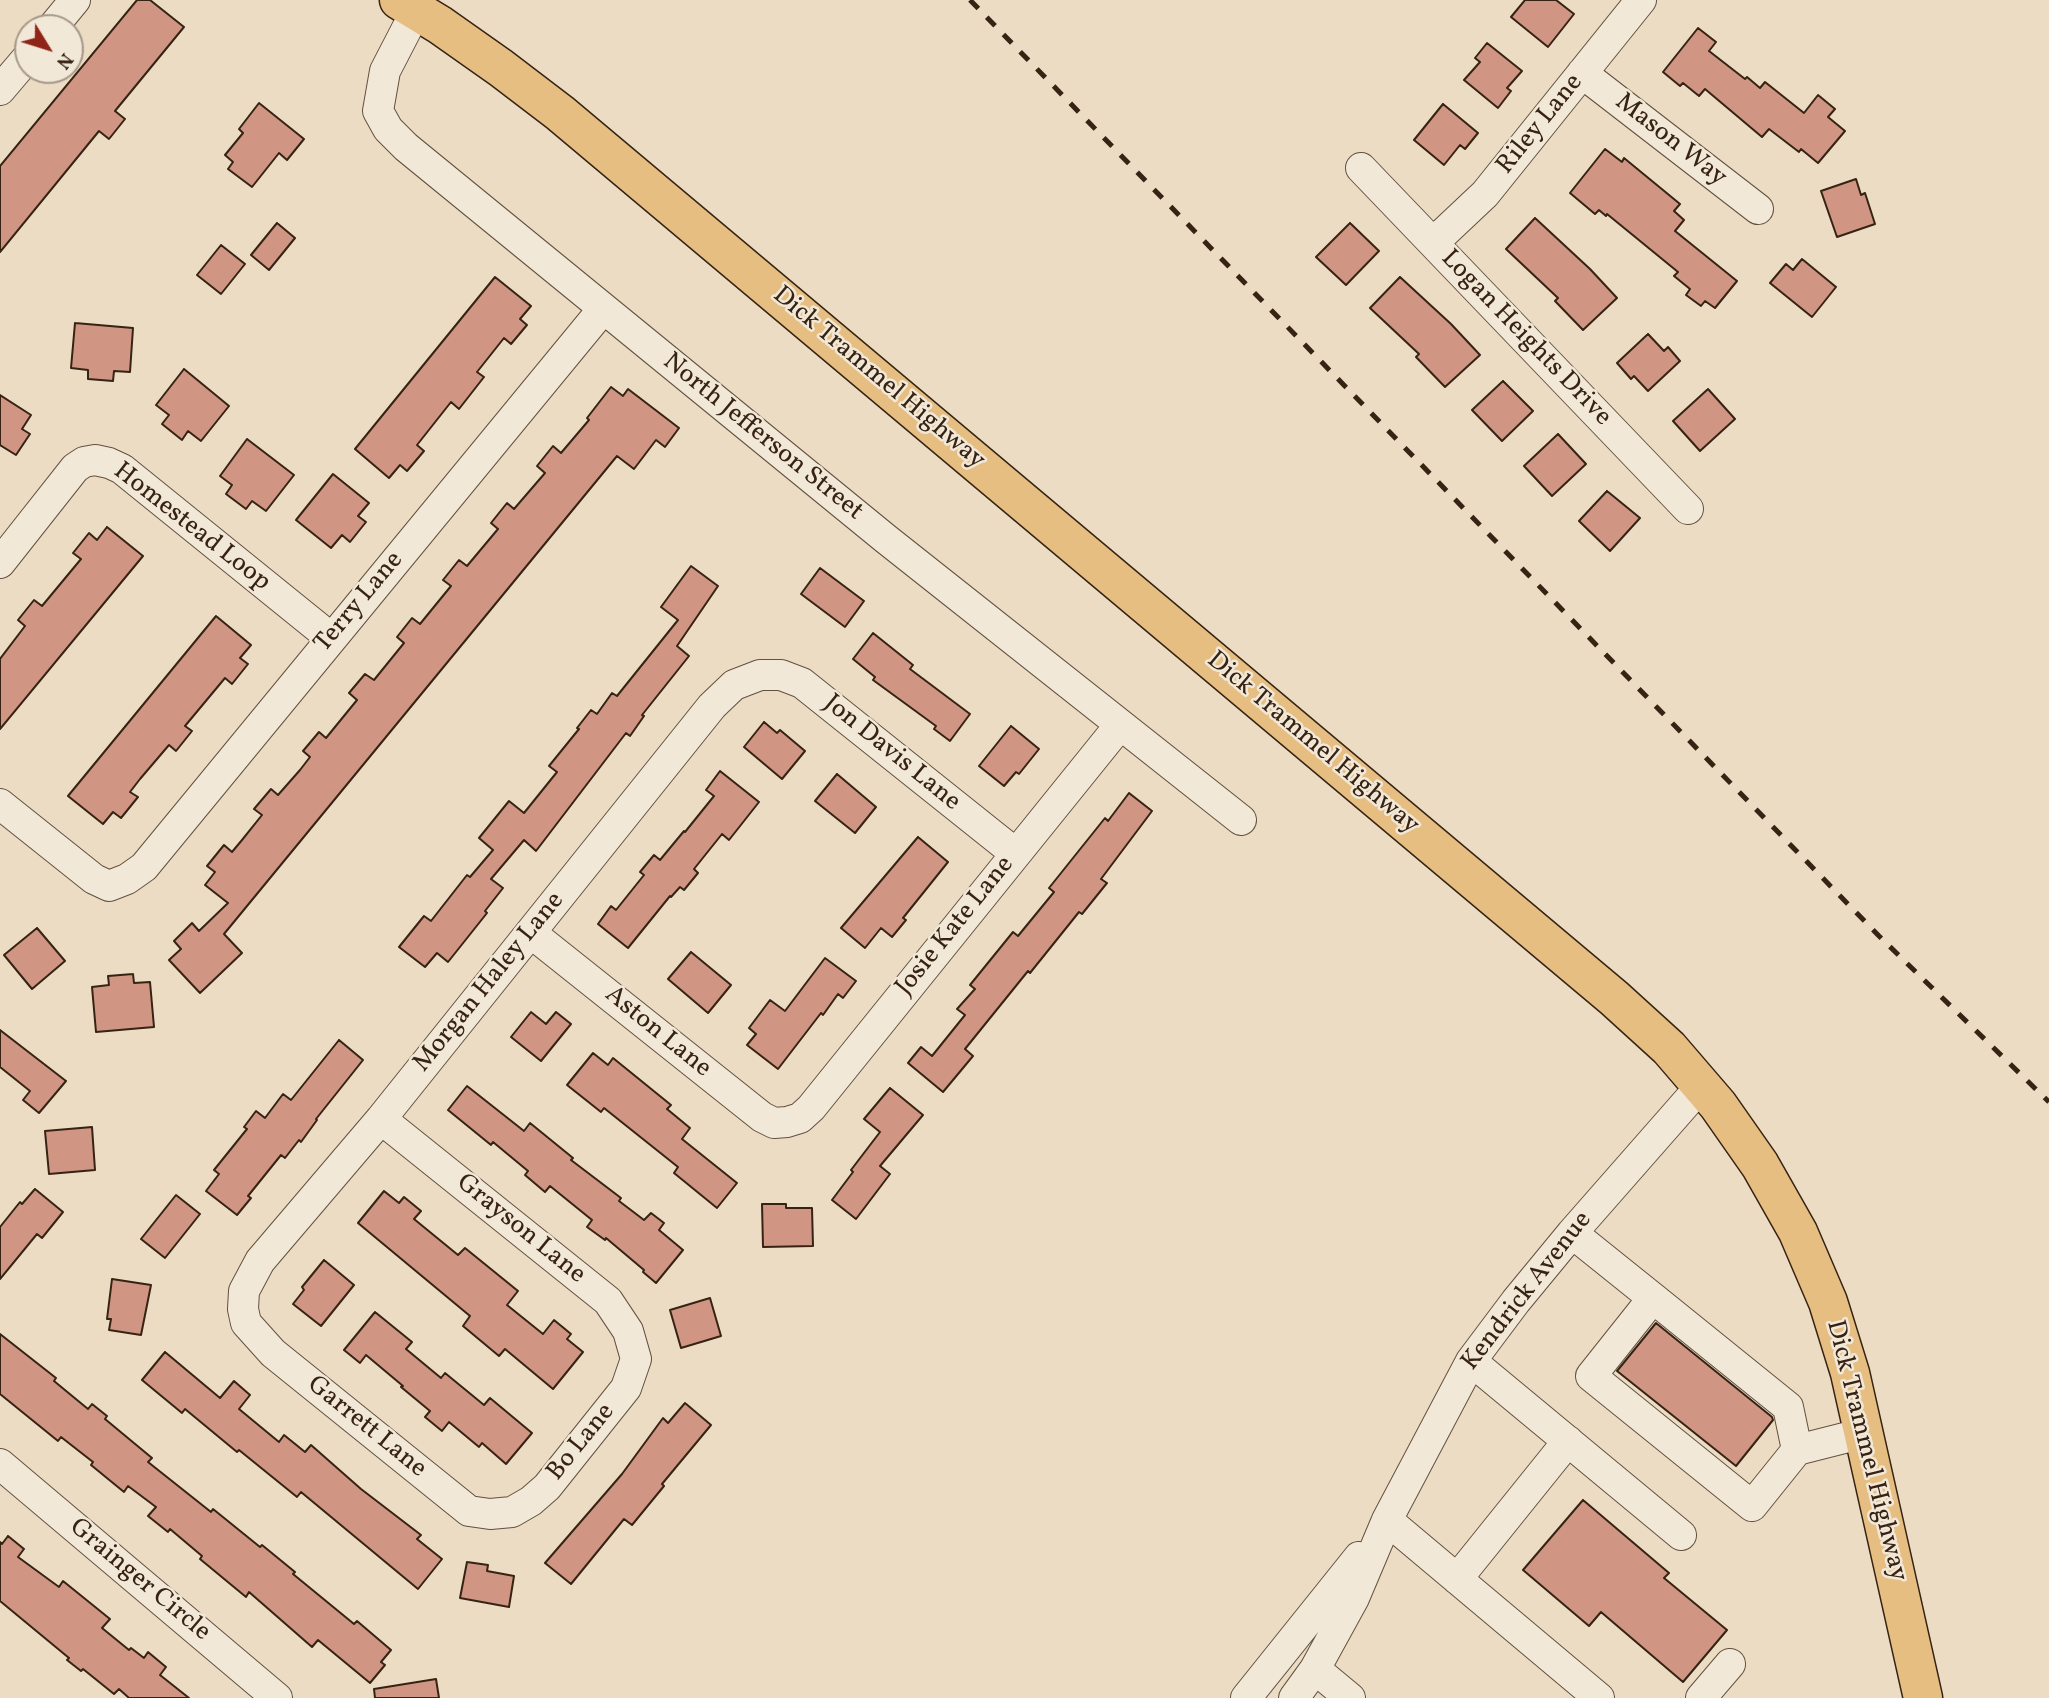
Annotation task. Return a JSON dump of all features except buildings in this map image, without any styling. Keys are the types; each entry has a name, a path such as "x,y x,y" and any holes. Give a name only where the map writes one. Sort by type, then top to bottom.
{"main road":[{"name":"Dick Trammel Highway","path":"408,5 501,68 560,113 1614,998 1669,1048 1718,1105 1760,1165 1798,1232 1828,1302 1850,1373 1923,1698"}],"street":[{"path":"64,14 75,0"},
{"name":"Riley Lane","path":"1433,243 1485,194 1641,0"},
{"name":"North Jefferson Street","path":"408,5 385,71 378,111 388,129 406,147 886,539 1241,820"},
{"name":"Mason Way","path":"1582,73 1758,209"},
{"path":"0,90 14,74"},
{"name":"Logan Heights Drive","path":"1361,168 1688,509"},
{"name":"Terry Lane","path":"0,804 80,869 109,886 127,879 144,867 603,309"},
{"name":"Homestead Loop","path":"0,564 75,468 84,462 95,460 109,463 122,469 331,638"},
{"name":"Jon Davis Lane","path":"760,675 781,675 802,683 1015,853"},
{"name":"Morgan Haley Lane","path":"243,1309 244,1291 260,1261 381,1119 712,706 734,685 760,675"},
{"name":"Josie Kate Lane","path":"787,1122 800,1118 811,1108 1120,725"},
{"name":"Aston Lane","path":"531,933 762,1117 774,1123 787,1122"},
{"name":"Kendrick Avenue","path":"1294,1698 1315,1669 1354,1598 1387,1520 1471,1360 1572,1233 1702,1086"},
{"name":"Grayson Lane","path":"381,1119 608,1301 628,1331 636,1359"},
{"path":"1572,1233 1788,1407 1797,1450"},
{"path":"1653,1298 1591,1376 1752,1506 1797,1450 1864,1433"},
{"name":"Garrett Lane","path":"243,1309 246,1323 273,1353 469,1511 490,1514 512,1512"},
{"name":"Bo Lane","path":"512,1512 547,1487 626,1388 636,1359"},
{"path":"1471,1360 1681,1535"},
{"path":"1457,1579 1568,1441"},
{"name":"Grainger Circle","path":"0,1464 277,1698"},
{"path":"1387,1520 1598,1698"},
{"name":"Kendrick Avenue","path":"1246,1698 1387,1520"},
{"path":"1701,1698 1730,1664"},
{"path":"1315,1669 1350,1698"}],"railway":[{"path":"970,0 1879,936 2049,1102"}]}
